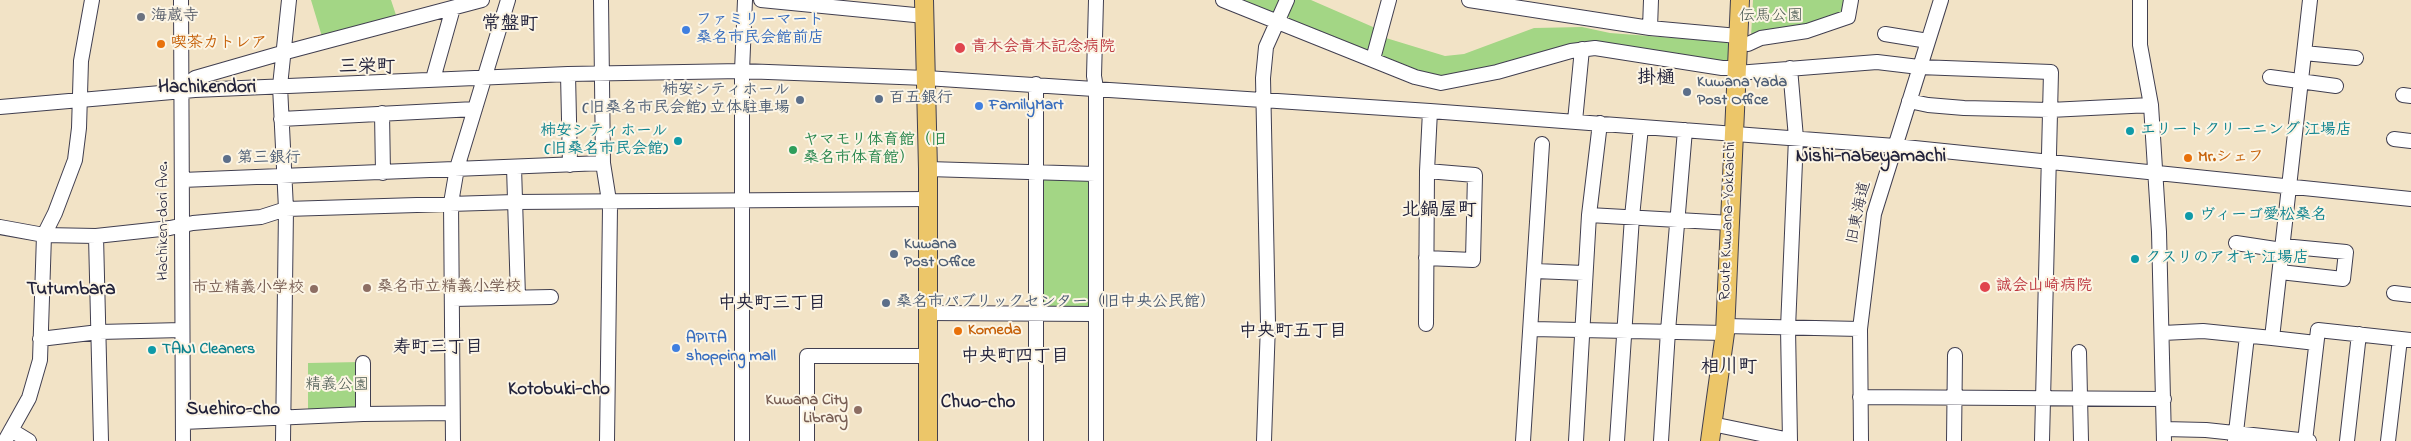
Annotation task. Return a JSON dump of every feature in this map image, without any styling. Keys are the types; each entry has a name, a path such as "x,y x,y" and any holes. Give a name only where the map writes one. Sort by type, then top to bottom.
{"main road":[{"name":"Route Kuwana-Yokkaichi","path":"1711,432 1725,329 1731,223 1732,134 1737,70 1743,40 1738,6"},
{"path":"924,8 928,169 928,441"}],"street":[{"path":"29,441 8,436 29,398 40,360 44,235 58,206 75,160 81,100 82,61 92,0"},
{"name":"Hachiken-dori Ave.","path":"181,0 183,441"},
{"path":"283,441 286,209 280,86 289,0"},
{"path":"181,91 195,78 445,7 482,0"},
{"path":"453,441 451,203 457,168 508,0"},
{"path":"601,0 603,163 610,207 607,441"},
{"path":"742,441 742,71 745,0"},
{"path":"761,0 924,8"},
{"path":"1096,0 1094,76 1096,88 1096,441"},
{"path":"1223,0 1415,77 1441,82 1497,72 1595,48 1737,70 1877,62 1919,67 2051,72 2042,441"},
{"path":"1264,441 1268,323 1265,100 1263,78 1266,46 1287,0"},
{"path":"1373,59 1389,0"},
{"path":"1469,0 1650,28 1743,40 1807,31 1848,17 1850,0"},
{"path":"1650,28 1651,0"},
{"name":"旧東海道","path":"1861,441 1860,330 1874,214 1940,0"},
{"path":"2140,0 2140,45 2151,105 2163,333 2164,435 2206,430 2236,437 2310,441"},
{"path":"2272,338 2290,185 2308,1"},
{"path":"433,79 445,7"},
{"path":"1885,34 1928,41"},
{"path":"1575,121 1582,50"},
{"path":"2304,53 2356,58"},
{"path":"1711,432 1790,441 1788,328 1796,138 1790,68"},
{"path":"0,107 181,91 568,74 742,71 926,78 1575,121 1895,146 2290,185 2411,199"},
{"path":"568,74 570,165"},
{"path":"2270,77 2336,86"},
{"path":"1036,84 1036,441"},
{"path":"1909,101 1928,105 1964,108 2050,110 2151,105"},
{"path":"281,119 475,108"},
{"path":"1426,324 1427,171 1430,111"},
{"path":"382,113 384,173"},
{"path":"1576,441 1584,273 1600,123"},
{"path":"1617,441 1623,330 1641,127"},
{"path":"1661,441 1685,130"},
{"path":"2394,139 2411,141"},
{"path":"1523,441 1532,329 1542,144"},
{"path":"182,180 284,178 457,168 514,168 603,163"},
{"path":"514,168 518,297"},
{"path":"928,169 1095,174"},
{"path":"1426,258 1472,260 1475,175 1427,171"},
{"path":"0,227 44,235 96,236 194,223 261,217 286,209 515,202 742,199 928,200"},
{"path":"1589,215 1731,223"},
{"path":"96,236 101,441"},
{"path":"2236,243 2346,252 2343,278 2280,272"},
{"path":"1535,271 1584,273"},
{"path":"2394,293 2411,295"},
{"path":"452,298 551,297"},
{"path":"929,313 1096,314"},
{"path":"1532,329 1668,331 1788,328 1860,330"},
{"path":"40,339 99,332 182,330"},
{"path":"2163,333 2204,330 2316,343"},
{"path":"2305,441 2318,330 2405,340 2388,441"},
{"path":"2347,441 2359,334"},
{"path":"2236,437 2247,336"},
{"path":"2079,352 2081,441"},
{"path":"1954,441 1955,355"},
{"path":"807,441 808,356 929,356"},
{"path":"363,363 363,414"},
{"path":"1860,397 2164,399"},
{"path":"183,422 363,414 452,413"}],"green space":[{"path":"311,0 391,0 398,21 323,40"},
{"path":"1235,0 1311,0 1373,27 1386,38 1445,56 1464,54 1534,28 1582,27 1610,33 1726,42 1730,45 1730,63 1591,44 1459,76 1427,76 1292,22 1287,15 1277,12 1267,14"},
{"name":"伝馬公園","path":"1753,0 1847,0 1847,11 1816,24 1751,37"},
{"path":"1045,177 1088,177 1091,181 1091,306 1088,309 1046,309 1042,306 1041,181"},
{"name":"精義公園","path":"361,362 360,410 308,412 308,363"}],"place":[{"name":"海蔵寺","path":"141,17"},
{"name":"ファミリーマート 桑名市民会館前店","path":"686,30"},
{"name":"喫茶カトレア","path":"161,44"},
{"name":"青木会青木記念病院","path":"960,48"},
{"name":"Kuwana Yada Post Office","path":"1687,92"},
{"name":"百五銀行","path":"879,99"},
{"name":"柿安シティホール (旧桑名市民会館) 立体駐車場","path":"800,100"},
{"name":"FamilyMart","path":"979,106"},
{"name":"エリートクリーニング 江場店","path":"2130,131"},
{"name":"柿安シティホール (旧桑名市民会館)","path":"678,141"},
{"name":"ヤマモリ体育館（旧 桑名市体育館）","path":"793,150"},
{"name":"Mr.シェフ","path":"2188,158"},
{"name":"第三銀行","path":"227,159"},
{"name":"ヴィーゴ愛松桑名","path":"2189,216"},
{"name":"Kuwana Post Office","path":"894,254"},
{"name":"クスリのアオキ 江場店","path":"2135,259"},
{"name":"誠会山崎病院","path":"1985,287"},
{"name":"桑名市立精義小学校","path":"367,288"},
{"name":"市立精義小学校","path":"314,289"},
{"name":"桑名市パブリックセンター（旧中央公民館）","path":"886,303"},
{"name":"Komeda","path":"958,331"},
{"name":"APITA shopping mall","path":"676,348"},
{"name":"TANI Cleaners","path":"152,350"},
{"name":"Kuwana City Library","path":"858,410"}],"district":[{"name":"常盤町","path":"510,26"},
{"name":"三栄町","path":"367,69"},
{"name":"掛樋","path":"1656,80"},
{"name":"Hachikendori","path":"207,89"},
{"name":"Nishi-nabeyamachi","path":"1871,158"},
{"name":"北鍋屋町","path":"1439,212"},
{"name":"Tutumbara","path":"71,291"},
{"name":"中央町三丁目","path":"772,305"},
{"name":"中央町五丁目","path":"1293,333"},
{"name":"寿町三丁目","path":"438,349"},
{"name":"中央町四丁目","path":"1015,358"},
{"name":"相川町","path":"1729,369"},
{"name":"Kotobuki-cho","path":"559,391"},
{"name":"Chuo-cho","path":"978,404"},
{"name":"Suehiro-cho","path":"233,411"}]}
